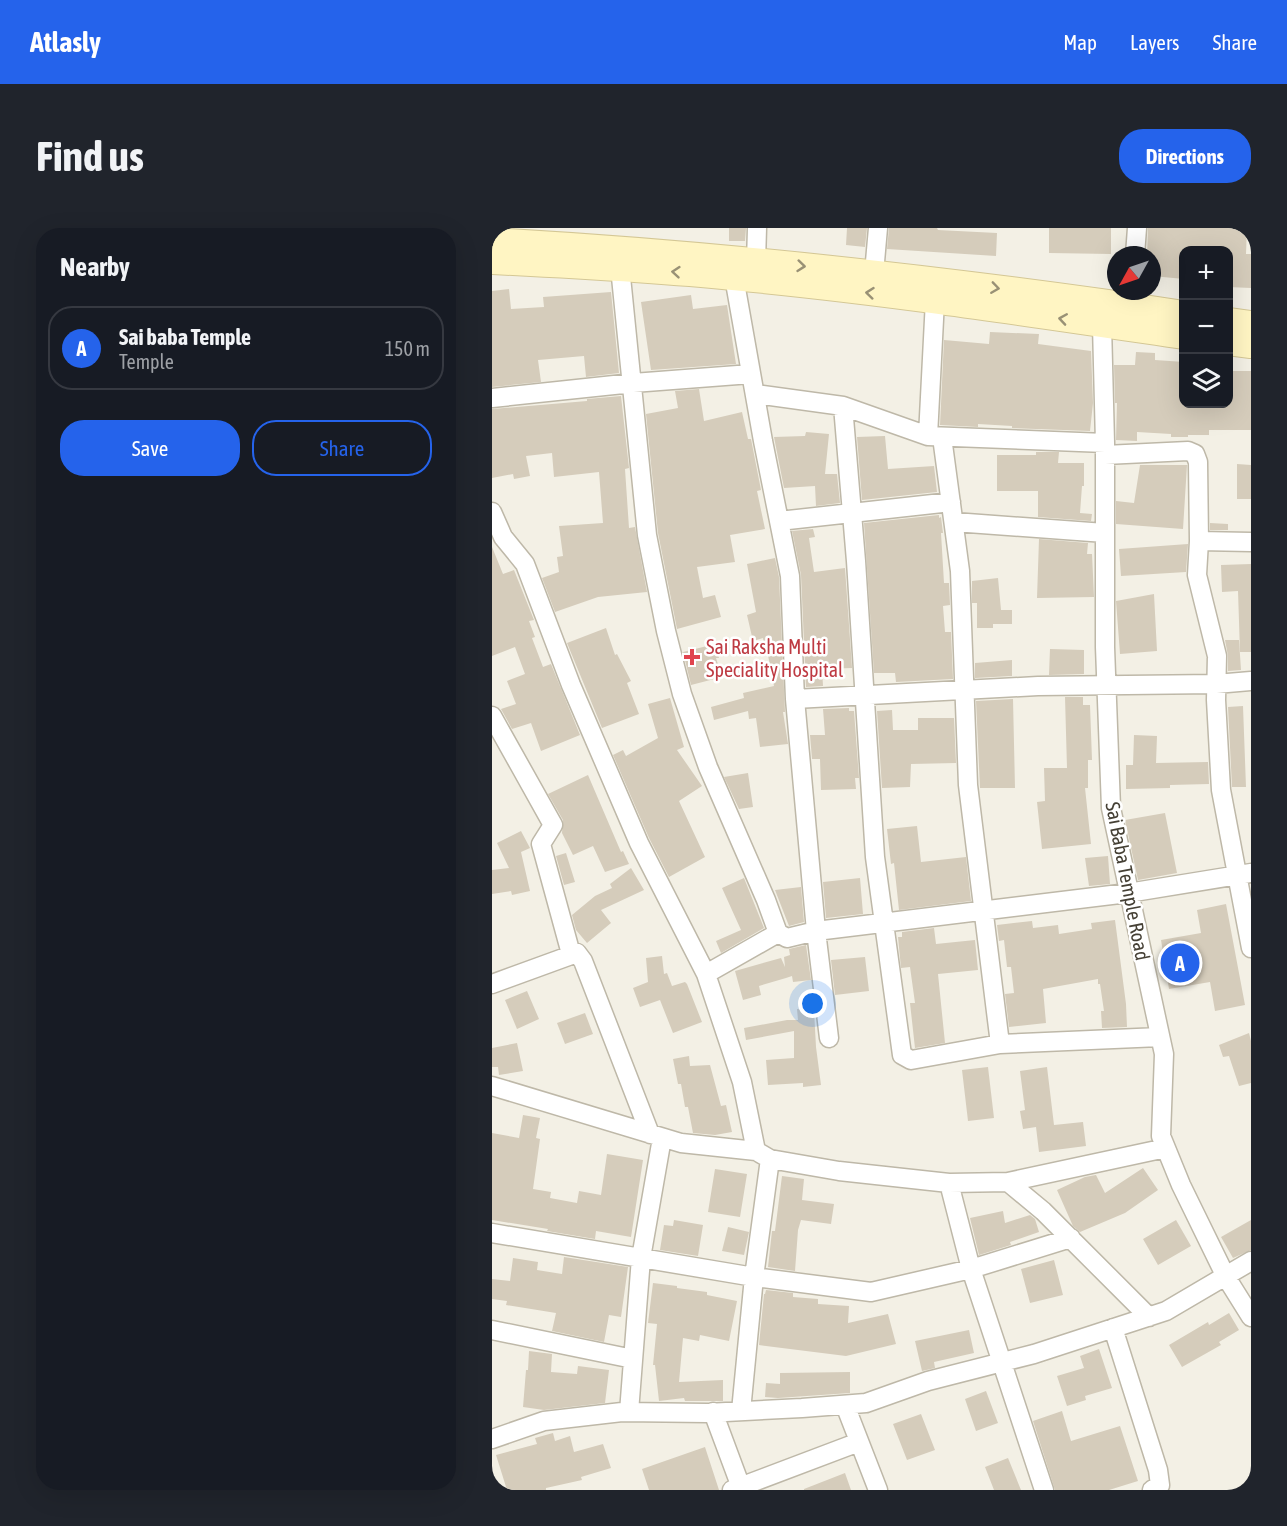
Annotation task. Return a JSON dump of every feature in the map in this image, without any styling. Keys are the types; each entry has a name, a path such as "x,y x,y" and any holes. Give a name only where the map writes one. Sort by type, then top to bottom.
{"main road":[{"path":"492,241 577,237 756,262 1107,297"},
{"path":"492,261 620,267 734,277 935,300 1179,335"},
{"path":"1135,300 1179,313"},
{"path":"1233,322 1251,324"},
{"path":"1233,343 1251,345"}],"street":[{"path":"756,262 757,228"},
{"path":"874,273 878,228"},
{"path":"1136,246 1137,228"},
{"path":"620,267 647,535 666,631 682,694 708,767 778,933 787,938 816,931 1128,893 1244,874"},
{"path":"734,277 790,576 795,699 816,931 829,1038"},
{"path":"935,300 935,436 951,502 960,572 968,785 1000,1044"},
{"name":"Sai Baba Temple Road","path":"1102,325 1106,685 1111,808 1164,1054 1161,1136 1226,1276 1251,1317"},
{"path":"492,398 633,383 751,374"},
{"path":"755,394 843,406 935,436 1105,449 1188,451 1195,454 1198,462 1197,575 1217,656 1216,684 1221,790 1244,874 1251,948"},
{"path":"843,406 875,856 902,1055 911,1060 1000,1044 1160,1036"},
{"path":"779,521 951,502"},
{"path":"492,512 503,537 525,564 571,685 639,843 706,974 742,1082 763,1155 741,1411"},
{"path":"954,522 1105,533"},
{"path":"1199,541 1251,542"},
{"path":"795,699 966,690 1216,684 1251,681"},
{"path":"492,716 553,825 541,844 571,954"},
{"path":"706,974 778,933"},
{"path":"492,984 577,953 583,961 656,1136 641,1258 629,1412"},
{"path":"492,1086 681,1143 763,1155 839,1172 949,1183 1008,1182 1166,1148"},
{"path":"1008,1182 1043,1211 1149,1317"},
{"path":"949,1183 971,1269 1044,1490"},
{"path":"492,1233 754,1277 871,1292 971,1269 1071,1238"},
{"path":"492,1439 544,1421 629,1412 741,1411 866,1403 928,1381 1034,1354 1166,1311 1251,1261"},
{"path":"1113,1328 1159,1476 1160,1485 1152,1490"},
{"path":"492,1330 633,1359"},
{"path":"845,1405 878,1490"},
{"path":"713,1412 738,1489 859,1442"}],"building":[{"path":"729,228 746,228 745,241 729,241"},
{"path":"847,228 867,228 865,247 846,245"},
{"path":"889,228 937,228 938,230 997,233 996,256 887,249"},
{"path":"1049,228 1111,228 1111,246 1107,246 1107,254 1049,253"},
{"path":"1148,228 1247,228 1246,254 1251,254 1251,288 1233,287 1233,246 1179,246 1179,279 1161,277 1161,246 1147,246"},
{"path":"509,289 511,309 544,307 543,297 611,292 619,373 586,377 584,356 538,360 541,382 492,387 492,291"},
{"path":"691,295 693,309 727,305 736,364 651,370 641,302"},
{"path":"990,332 1039,334 1038,344 1091,351 1093,403 1090,431 1012,428 1012,426 978,424 978,427 940,425 944,340 989,344"},
{"path":"1136,352 1155,353 1155,360 1179,362 1179,408 1233,408 1233,371 1251,371 1251,430 1209,430 1209,435 1188,435 1188,437 1137,432 1137,441 1116,440 1117,403 1115,403 1114,365 1135,365"},
{"path":"699,389 704,421 742,412 748,439 751,439 761,490 757,491 765,529 730,535 735,562 697,567 703,598 715,595 721,617 677,629 658,533 646,414 678,408 675,391"},
{"path":"621,396 629,468 625,469 629,528 635,527 647,592 598,597 555,612 542,578 559,572 557,557 563,556 559,526 603,523 599,472 554,477 552,453 526,456 530,476 514,479 513,474 492,478 492,409"},
{"path":"806,432 829,434 825,474 837,474 840,503 816,506 815,486 784,488 774,437 805,436"},
{"path":"885,436 888,469 934,466 937,492 862,500 857,437"},
{"path":"1036,452 1059,452 1058,463 1084,463 1084,486 1082,486 1080,513 1092,514 1091,521 1038,517 1038,491 997,491 997,455 1036,455"},
{"path":"1237,464 1251,465 1251,499 1237,499"},
{"path":"1140,465 1187,465 1183,529 1116,524 1116,501 1134,503"},
{"path":"939,515 943,533 941,533 944,583 949,583 950,605 943,606 945,632 951,632 953,679 896,682 895,673 874,673 864,523"},
{"path":"1210,523 1228,524 1228,530 1210,530"},
{"path":"813,529 815,537 809,538 814,572 845,568 852,668 822,669 823,686 806,687 801,575 792,531"},
{"path":"1039,539 1088,543 1087,554 1092,554 1094,597 1037,598"},
{"path":"1188,544 1186,572 1121,576 1119,549"},
{"path":"492,547 503,574 514,570 534,620 529,621 535,637 532,638 543,667 551,664 580,735 541,751 531,723 512,729 501,709 516,704 507,681 525,674 515,647 492,656"},
{"path":"775,558 779,577 785,712 783,712 788,744 760,747 756,718 749,719 748,711 714,720 711,707 744,698 743,693 774,686 766,645 764,645 763,638 753,641 747,615 756,612 747,564"},
{"path":"1251,564 1251,652 1240,652 1238,591 1222,592 1221,565"},
{"path":"998,578 1001,610 1012,610 1012,624 993,624 993,628 977,628 977,603 972,603 972,581"},
{"path":"1154,594 1157,651 1120,654 1116,601"},
{"path":"606,628 615,655 617,654 631,681 627,683 639,714 602,728 567,643"},
{"path":"1225,640 1239,640 1241,670 1228,671"},
{"path":"715,644 719,658 716,658 722,677 691,685 683,652"},
{"path":"1050,649 1084,650 1084,674 1049,675"},
{"path":"1012,660 1012,676 975,678 975,663"},
{"path":"1065,697 1083,697 1083,705 1090,705 1092,760 1088,760 1088,788 1085,788 1091,844 1042,849 1037,802 1045,801 1044,768 1067,768"},
{"path":"670,698 684,747 677,750 702,786 679,801 705,857 669,877 649,838 613,755 623,750 626,756 658,738 648,704"},
{"path":"1013,699 1015,788 980,788 976,701"},
{"path":"1243,706 1246,787 1232,787 1228,707"},
{"path":"849,708 849,711 854,711 859,778 855,778 856,789 821,790 820,759 812,759 810,735 825,735 823,709"},
{"path":"892,710 893,730 918,730 918,718 954,718 956,763 911,764 910,787 882,788 877,711"},
{"path":"1134,735 1157,736 1156,763 1208,762 1209,784 1126,789 1126,765 1133,765"},
{"path":"748,773 753,807 739,809 724,777"},
{"path":"588,775 621,852 623,851 629,864 605,872 593,846 573,855 562,833 563,820 548,794"},
{"path":"1165,813 1177,873 1138,880 1125,820"},
{"path":"917,826 921,862 966,857 971,901 899,910 894,863 891,864 887,829"},
{"path":"521,831 530,848 521,852 530,891 512,895 511,891 492,894 492,870 509,868 497,843"},
{"path":"566,853 575,882 564,885 556,856"},
{"path":"1108,856 1110,884 1089,886 1085,858"},
{"path":"631,868 644,890 601,910 611,923 587,943 576,930 572,915 595,896 612,888 610,884"},
{"path":"744,878 764,928 721,953 716,941 741,930 722,888"},
{"path":"860,878 863,914 826,918 823,882"},
{"path":"801,887 804,922 789,926 775,890"},
{"path":"1226,904 1245,1005 1215,1011 1210,982 1169,989 1161,940 1201,933 1197,910"},
{"path":"1115,920 1127,1027 1102,1028 1101,1011 1104,1011 1098,979 1043,989 1046,1023 1009,1027 1005,994 1014,993 1011,967 1007,967 1004,940 999,941 997,925 1032,921 1033,928 1058,925 1059,934 1092,929 1091,923"},
{"path":"934,928 936,944 975,940 978,970 938,974 945,1043 915,1048 910,1003 915,1003 910,967 901,968 898,937 902,937 902,932"},
{"path":"806,945 811,980 793,982 792,976 759,986 761,995 743,1000 735,971 781,958 785,967 784,957 790,955 789,949"},
{"path":"662,956 664,974 667,973 672,986 685,982 687,984 702,1022 673,1033 660,1000 640,1007 633,988 648,982 646,958"},
{"path":"865,957 869,991 835,995 831,960"},
{"path":"527,991 539,1019 517,1029 505,1000"},
{"path":"797,1009 814,1010 821,1085 803,1087 803,1083 768,1085 766,1060 794,1058 794,1031 746,1040 744,1028 798,1020"},
{"path":"585,1013 593,1034 565,1044 557,1023"},
{"path":"1249,1033 1251,1083 1239,1086 1229,1056 1223,1057 1219,1045"},
{"path":"517,1043 523,1071 499,1075 498,1067 492,1067 492,1048"},
{"path":"689,1056 690,1066 710,1065 721,1106 726,1105 732,1132 715,1135 693,1133 688,1107 685,1107 673,1059"},
{"path":"988,1067 994,1118 968,1121 962,1070"},
{"path":"1047,1067 1054,1125 1083,1122 1086,1146 1039,1152 1036,1127 1023,1129 1020,1111 1025,1110 1020,1071"},
{"path":"523,1115 540,1118 536,1138 540,1139 533,1189 551,1192 550,1198 577,1203 579,1191 601,1195 607,1154 643,1160 631,1237 596,1231 595,1239 492,1220 492,1133 519,1138"},
{"path":"1143,1168 1158,1190 1125,1213 1080,1232 1073,1226 1057,1190 1085,1177 1096,1175 1105,1193"},
{"path":"715,1169 747,1174 740,1217 708,1212"},
{"path":"782,1176 804,1179 802,1200 834,1204 831,1224 801,1220 798,1230 795,1271 768,1267"},
{"path":"1003,1211 1005,1223 1030,1215 1035,1219 1039,1232 1010,1242 1011,1245 979,1255 970,1218"},
{"path":"674,1220 703,1225 698,1256 660,1250 664,1225 673,1226"},
{"path":"1176,1220 1191,1246 1158,1265 1143,1239"},
{"path":"1251,1220 1251,1250 1233,1258 1221,1237"},
{"path":"728,1227 749,1232 744,1255 722,1251"},
{"path":"564,1257 628,1267 621,1317 609,1315 604,1342 552,1331 556,1313 506,1305 507,1301 492,1299 492,1279 510,1281 513,1258 538,1262 537,1270 562,1274"},
{"path":"1054,1260 1063,1295 1030,1303 1021,1269"},
{"path":"653,1283 707,1292 707,1295 737,1301 729,1341 700,1335 699,1341 683,1338 679,1382 723,1380 723,1401 685,1401 684,1398 659,1401 655,1365 653,1365 657,1324 648,1323"},
{"path":"766,1290 793,1293 793,1297 818,1299 818,1304 849,1306 848,1323 888,1314 896,1344 846,1356 759,1345"},
{"path":"1229,1313 1239,1330 1219,1342 1221,1345 1182,1367 1169,1345 1208,1322 1209,1325"},
{"path":"969,1330 974,1353 934,1362 935,1368 922,1371 915,1341"},
{"path":"1099,1349 1112,1388 1085,1396 1086,1400 1067,1406 1057,1376 1084,1368 1080,1356"},
{"path":"529,1351 552,1354 551,1372 577,1374 578,1366 609,1370 605,1403 544,1410 523,1407"},
{"path":"850,1372 850,1393 765,1397 766,1383 780,1384 780,1373"},
{"path":"986,1391 998,1423 976,1431 965,1399"},
{"path":"1062,1411 1071,1441 1120,1426 1138,1481 1109,1490 1055,1490 1033,1421"},
{"path":"921,1414 935,1450 907,1460 893,1424"},
{"path":"553,1433 555,1441 570,1436 574,1452 603,1444 611,1468 581,1477 582,1480 546,1488 546,1490 507,1490 496,1455 537,1444 535,1438"},
{"path":"705,1447 719,1490 649,1490 642,1469"},
{"path":"1008,1458 1021,1490 994,1490 985,1467"},
{"path":"845,1473 851,1490 804,1490 804,1489"}],"place":[{"name":"Sai Raksha Multi Speciality Hospital","path":"692,657"},
{"name":"Sai baba Temple","path":"1180,963"}]}
